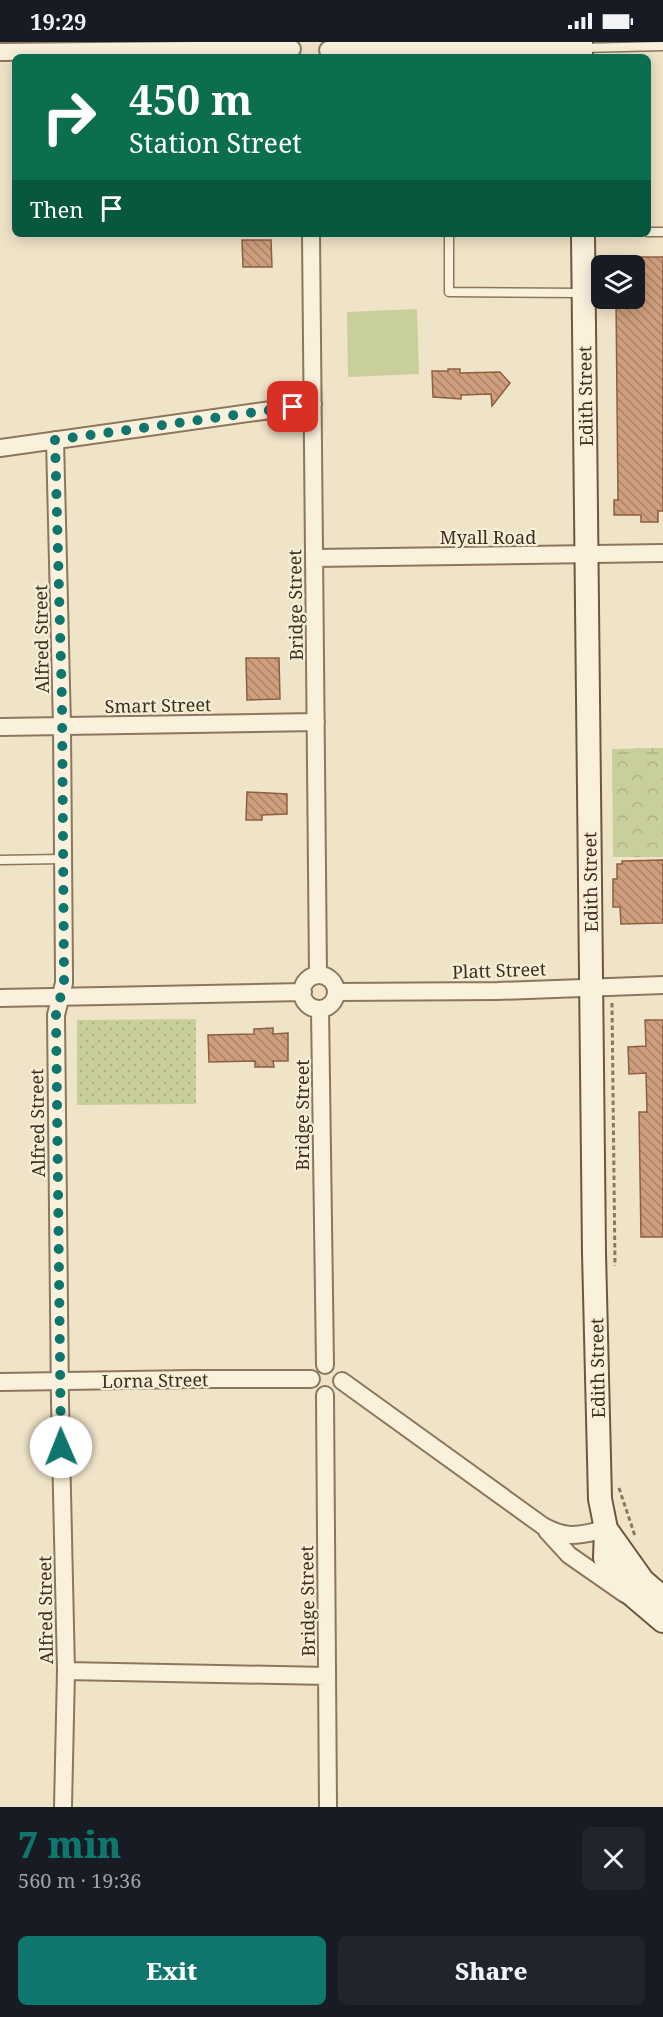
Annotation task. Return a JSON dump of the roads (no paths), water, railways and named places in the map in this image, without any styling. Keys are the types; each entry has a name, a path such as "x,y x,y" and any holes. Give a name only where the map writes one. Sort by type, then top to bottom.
{"main road":[{"name":"Edith Street","path":"583,237 594,1253 600,1499 606,1529"},
{"path":"606,1529 605,1558 608,1564 630,1593 662,1613"}],"street":[{"path":"0,52 293,49"},
{"path":"327,50 447,53 581,49"},
{"name":"Bridge Street","path":"311,237 318,975"},
{"path":"0,448 313,404"},
{"name":"Alfred Street","path":"55,440 62,726 64,983 56,1011 66,1671 63,1807"},
{"name":"Myall Road","path":"314,558 586,556 663,553"},
{"name":"Smart Street","path":"0,727 316,722"},
{"path":"318,975 326,976 332,981 336,992 331,1003 320,1009 308,1004 303,992 305,982 318,975"},
{"name":"Platt Street","path":"336,992 498,991 663,986"},
{"path":"0,998 303,992"},
{"name":"Bridge Street","path":"320,1009 325,1365"},
{"path":"342,1381 336,1392 325,1395 314,1390 311,1379 317,1368 325,1365 337,1369 342,1381 543,1526 558,1534 569,1536 606,1529"},
{"name":"Lorna Street","path":"0,1382 311,1379"},
{"name":"Bridge Street","path":"325,1395 328,1807"},
{"path":"543,1526 569,1555 662,1613"},
{"path":"66,1671 327,1676"}],"lane":[{"path":"581,49 663,46"},
{"path":"449,237 449,292 584,293"},
{"path":"0,860 62,859"}]}
